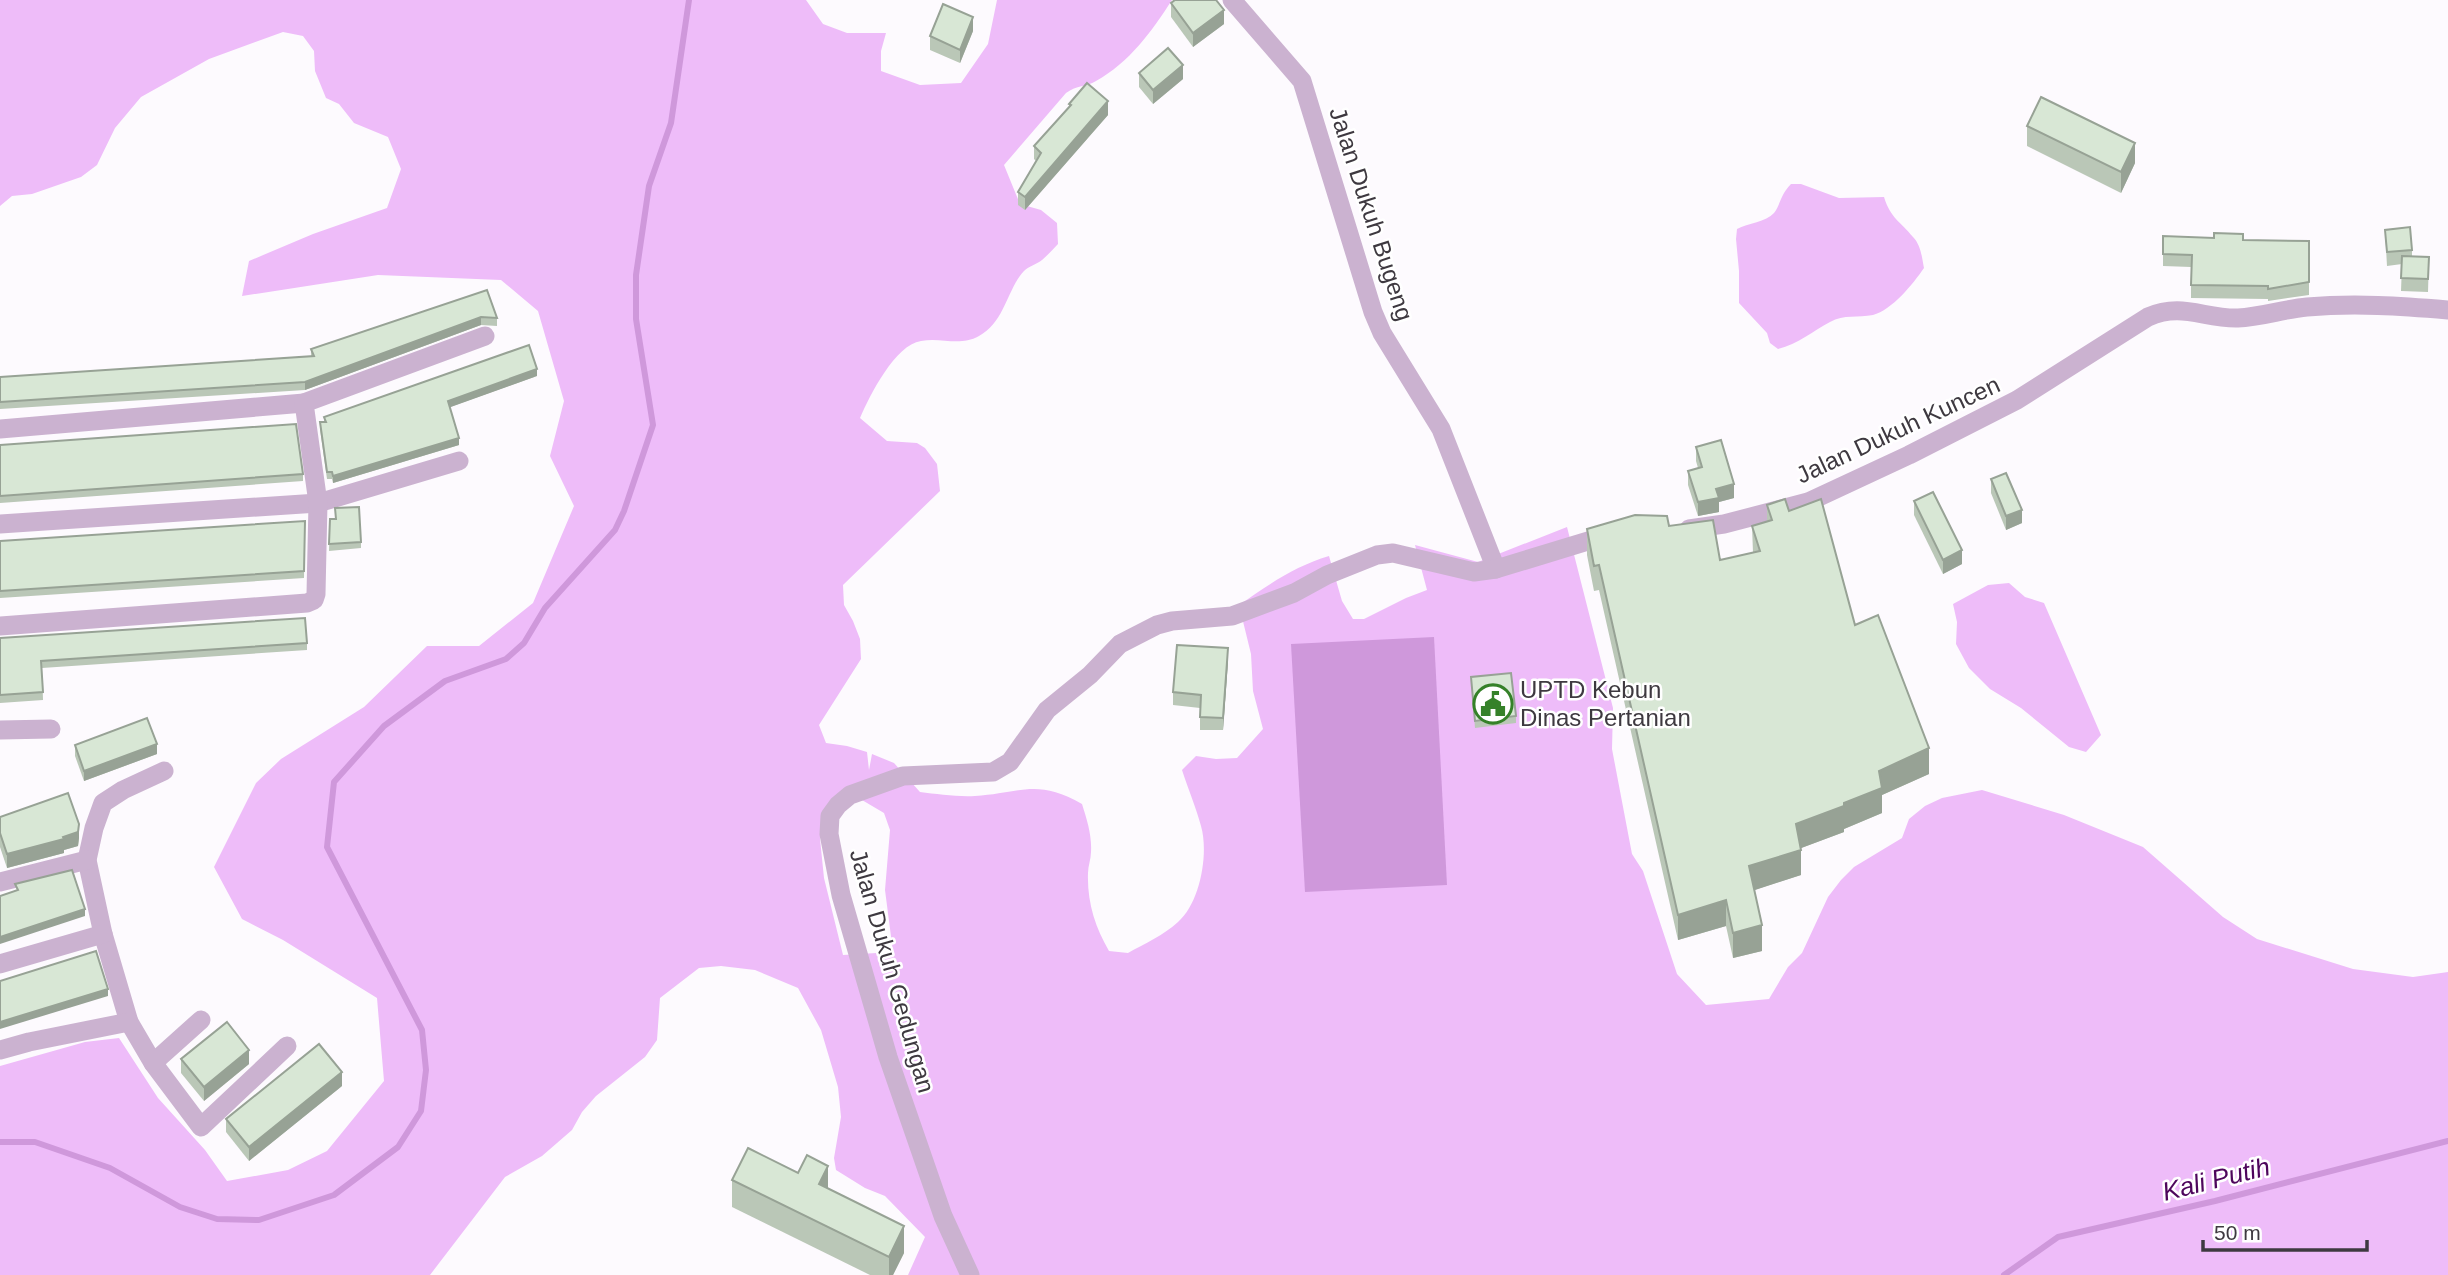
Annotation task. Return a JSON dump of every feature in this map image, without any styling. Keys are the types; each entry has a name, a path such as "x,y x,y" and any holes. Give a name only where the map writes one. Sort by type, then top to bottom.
{"street":[{"name":"Jalan Dukuh Bugeng","path":"1232,0 1302,81 1373,312 1382,333 1441,429 1496,569"},
{"name":"Jalan Dukuh Kuncen","path":"1674,529 1708,527 1808,502 2017,400 2148,317 2162,311 2176,309 2235,318 2305,307 2359,304 2448,310"},
{"path":"0,429 304,403 485,336"},
{"path":"0,626 307,603 314,600 318,503 304,403"},
{"path":"0,524 318,503 459,461"},
{"path":"1496,569 1633,528"},
{"name":"Jalan Dukuh Gedungan","path":"970,1275 943,1216 888,1057 841,895 829,834 830,816 838,805 850,796 903,776 980,774 1001,768 1010,762 1047,710 1090,676 1120,645 1142,632 1172,621 1233,616 1294,593 1326,575 1377,555 1393,553 1474,572 1496,569"},
{"path":"0,730 51,729"},
{"path":"164,771 122,790 103,803 94,828 88,860 103,934 129,1022 153,1063 201,1127 286,1046"},
{"path":"0,882 88,860"},
{"path":"0,964 103,934"},
{"path":"153,1063 201,1020"},
{"path":"0,1050 129,1022"}],"shaded area":[{"path":"0,0 806,0 823,24 847,33 886,33 881,51 881,71 920,85 961,83 988,44 997,0 1172,0 1148,35 1129,56 1108,74 1066,93 1004,165 1020,204 1041,210 1057,223 1058,244 1018,278 1000,314 988,330 964,341 929,340 911,345 902,351 884,372 864,408 860,418 887,441 917,443 925,448 937,464 940,491 843,585 844,605 860,639 861,659 819,725 826,743 867,752 869,770 872,754 894,763 920,792 968,796 1040,789 1053,791 1082,804 1091,840 1088,884 1093,914 1109,951 1128,953 1178,922 1186,914 1197,891 1203,864 1203,837 1182,770 1196,756 1237,758 1263,729 1253,691 1251,654 1239,605 1293,571 1329,556 1342,601 1353,619 1364,619 1427,590 1415,545 1478,562 1567,527 1613,708 1612,749 1632,854 1643,871 1677,974 1706,1005 1769,999 1788,967 1802,953 1828,897 1841,880 1854,867 1902,838 1909,819 1925,806 1942,798 1982,790 2064,815 2143,847 2223,917 2257,939 2353,969 2413,977 2448,972 2448,1275 908,1275 925,1237 885,1196 865,1188 836,1170 834,1158 841,1117 838,1087 821,1030 798,988 755,970 721,966 699,968 660,998 657,1040 645,1057 596,1096 582,1112 572,1130 542,1156 505,1177 430,1275 0,1275 0,1066 85,1042 119,1038 158,1098 205,1150 227,1181 288,1170 327,1151 384,1081 377,998 283,940 242,919 214,867 256,783 281,759 364,707 427,646 479,646 533,603 574,506 550,456 564,401 538,311 501,280 378,275 242,296 249,261 313,234 387,208 401,169 388,137 354,123 339,104 326,98 315,71 314,51 303,36 283,32 209,59 141,97 115,128 97,165 81,177 32,194 12,196 0,206","holes":["845,790 884,813 890,830 885,890 893,952 843,955 824,878 820,839 827,805"]},
{"path":"1791,184 1801,184 1839,198 1884,197 1893,215 1916,240 1924,268 1902,296 1880,312 1835,320 1799,341 1778,349 1770,343 1767,333 1739,303 1736,239 1737,229 1774,213"},
{"path":"2009,583 2025,597 2044,603 2101,735 2086,752 2069,747 2021,708 1990,689 1969,668 1956,644 1957,622 1953,604 1988,585"},
{"path":"1434,637 1447,885 1305,892 1291,644"}],"building":[{"path":"1175,0 1216,0 1224,10 1193,33 1171,3"},
{"path":"943,4 973,17 960,50 930,36"},
{"path":"1168,48 1183,65 1153,90 1139,73"},
{"path":"1087,83 1108,101 1025,197 1018,192 1041,153 1034,146"},
{"path":"2041,97 2135,143 2121,172 2027,126"},
{"path":"2410,227 2412,250 2387,252 2385,230"},
{"path":"2214,233 2243,234 2243,240 2309,241 2309,282 2268,289 2268,286 2191,285 2192,255 2163,254 2163,236 2214,238"},
{"path":"2402,256 2429,257 2428,279 2401,278"},
{"path":"487,290 497,318 481,317 305,382 0,402 0,377 314,356 311,349"},
{"path":"529,345 537,369 448,401 459,438 333,476 332,472 327,472 320,422 326,422 324,417"},
{"path":"296,424 303,474 0,496 0,445"},
{"path":"1721,440 1734,484 1716,489 1719,498 1698,502 1688,471 1702,467 1696,447"},
{"path":"2006,473 2022,510 2006,516 1991,479"},
{"path":"1933,492 1962,550 1943,560 1914,501"},
{"path":"1785,499 1789,511 1821,499 1855,625 1878,615 1929,748 1879,771 1882,788 1796,824 1801,850 1749,866 1762,925 1733,933 1726,900 1678,915 1599,565 1594,566 1587,529 1635,515 1667,516 1669,526 1713,520 1720,560 1760,551 1752,526 1772,520 1767,505"},
{"path":"359,507 361,542 329,544 330,519 336,519 335,508"},
{"path":"305,521 304,571 0,591 0,541"},
{"path":"305,618 307,643 41,661 43,692 0,695 0,638"},
{"path":"1177,645 1228,648 1223,718 1200,717 1201,695 1173,692"},
{"name":"UPTD Kebun Dinas Pertanian","path":"1511,673 1516,716 1475,721 1471,677"},
{"path":"147,718 157,744 84,771 75,745"},
{"path":"68,793 79,824 78,832 63,837 64,839 7,854 0,833 0,817"},
{"path":"72,870 85,909 0,937 0,896 18,890 15,884"},
{"path":"96,951 108,989 0,1022 0,981"},
{"path":"227,1022 249,1050 204,1087 181,1059"},
{"path":"319,1044 342,1072 249,1147 226,1119"},
{"path":"748,1148 798,1173 807,1155 828,1166 819,1184 904,1226 889,1257 732,1180"}],"waterway":[{"path":"0,1142 35,1142 110,1168 180,1207 217,1219 259,1220 334,1195 398,1147 421,1111 426,1070 422,1030 327,847 334,782 384,726 445,681 506,659 524,643 545,608 615,530 624,511 653,425 636,319 636,275 649,186 671,123 689,0"},
{"name":"Kali Putih","path":"2004,1275 2058,1237 2215,1201 2448,1141"}],"place":[{"name":"UPTD Kebun Dinas Pertanian","path":"1493,704"}]}
